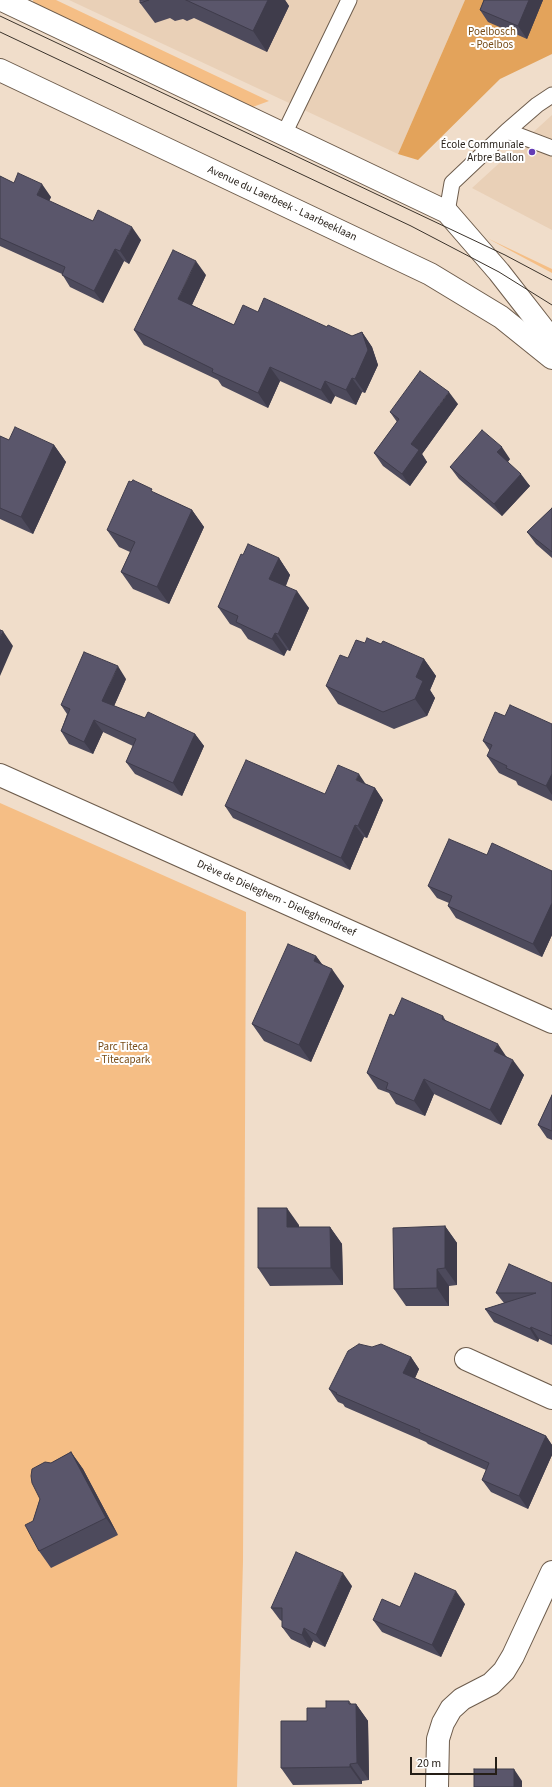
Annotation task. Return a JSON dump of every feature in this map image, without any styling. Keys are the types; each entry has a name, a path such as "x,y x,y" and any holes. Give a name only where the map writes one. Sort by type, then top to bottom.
{"street":[{"path":"12,2 447,212 499,272 552,340"},
{"name":"Avenue du Laerbeek - Laarbeeklaan","path":"0,70 430,274 501,317 552,358"},
{"name":"Drève de Dieleghem - Dieleghemdreef","path":"0,775 552,1022"},
{"path":"466,1359 552,1398"},
{"path":"437,1787 438,1739 443,1722 451,1709 462,1700 491,1684 504,1671 513,1656 552,1572"}],"lane":[{"path":"284,134 349,0"},
{"path":"447,212 452,183 506,131 537,105 552,95"},
{"path":"506,131 552,148"}],"shaded area":[{"path":"69,0 465,0 398,154"},
{"name":"École Communale Arbre Ballon","path":"552,115 552,230 472,188"}],"green space":[{"path":"33,0 56,0 269,101 250,108 34,7"},
{"name":"Poelbosch - Poelbos","path":"465,0 552,0 552,54 500,79 418,160 398,154"},
{"path":"487,238 552,269 552,273"},
{"name":"Parc Titeca - Titecapark","path":"0,803 246,912 243,1561 237,1787 0,1787"}],"building":[{"path":"140,0 149,0 140,3"},
{"path":"186,0 268,0 253,31"},
{"path":"484,0 529,0 518,26 480,10"},
{"path":"18,173 42,184 37,195 93,221 98,210 132,227 120,251 115,249 94,291 62,275 65,267 0,238 0,176 14,183"},
{"path":"173,250 196,261 178,299 234,325 243,305 258,312 264,298 327,327 328,325 352,336 362,332 368,350 355,379 352,378 346,390 325,381 321,390 270,367 258,393 212,372 213,369 134,330"},
{"path":"420,371 449,392 411,444 419,450 402,474 374,453 399,419 390,412"},
{"path":"15,427 54,445 21,517 0,508 0,436 9,440"},
{"path":"482,430 502,447 497,452 521,474 494,504 450,467"},
{"path":"133,480 152,489 151,491 192,510 157,587 121,572 135,542 107,530 129,481 131,482"},
{"path":"552,508 552,552 527,532"},
{"path":"248,544 279,558 269,579 297,591 278,634 275,633 272,639 236,622 238,616 218,607 241,554 243,555"},
{"path":"0,630 3,631 0,638"},
{"path":"367,638 381,644 383,641 424,659 416,677 423,681 415,699 383,712 326,686 340,655 348,658 356,640 365,643"},
{"path":"84,652 118,666 102,701 145,718 148,712 195,734 173,783 126,762 136,739 94,720 84,742 61,731 70,709 61,705"},
{"path":"510,705 552,724 552,774 546,786 506,768 507,766 487,756 492,745 483,741 495,712 505,716"},
{"path":"246,760 325,794 338,765 359,774 356,780 375,788 358,826 355,825 341,858 225,806"},
{"path":"449,839 487,855 492,843 552,871 552,903 533,944 448,906 452,896 428,886"},
{"path":"288,944 316,956 314,961 332,969 299,1045 252,1024"},
{"path":"402,998 443,1016 442,1019 498,1044 494,1051 513,1060 490,1110 424,1079 414,1101 386,1089 388,1083 367,1073 390,1014 394,1016"},
{"path":"552,1095 552,1131 538,1125"},
{"path":"258,1208 287,1208 287,1227 330,1227 331,1268 258,1268"},
{"path":"445,1226 445,1268 437,1269 437,1288 394,1289 393,1228"},
{"path":"509,1264 552,1283 552,1336 531,1327 530,1329 485,1309 536,1293 496,1293"},
{"path":"359,1344 372,1347 381,1344 411,1357 403,1373 546,1436 519,1496 482,1480 489,1463 419,1432 420,1430 336,1394 337,1393 329,1389 348,1351"},
{"path":"71,1452 106,1518 39,1551 25,1525 33,1521 40,1499 32,1483 32,1469 45,1462 51,1463"},
{"path":"296,1552 343,1573 316,1635 304,1628 302,1635 282,1627 282,1608 271,1608"},
{"path":"415,1573 456,1591 432,1645 373,1620 382,1599 400,1607"},
{"path":"326,1701 349,1701 349,1704 356,1704 357,1763 350,1764 350,1767 281,1768 281,1721 307,1721 307,1708 326,1708"},
{"path":"474,1769 514,1769 514,1787 474,1787"}],"tram line":[{"path":"0,16 505,255 552,280"},
{"path":"0,32 411,226 499,272 552,305"}],"place":[{"name":"École Communale Arbre Ballon","path":"532,152"}]}
